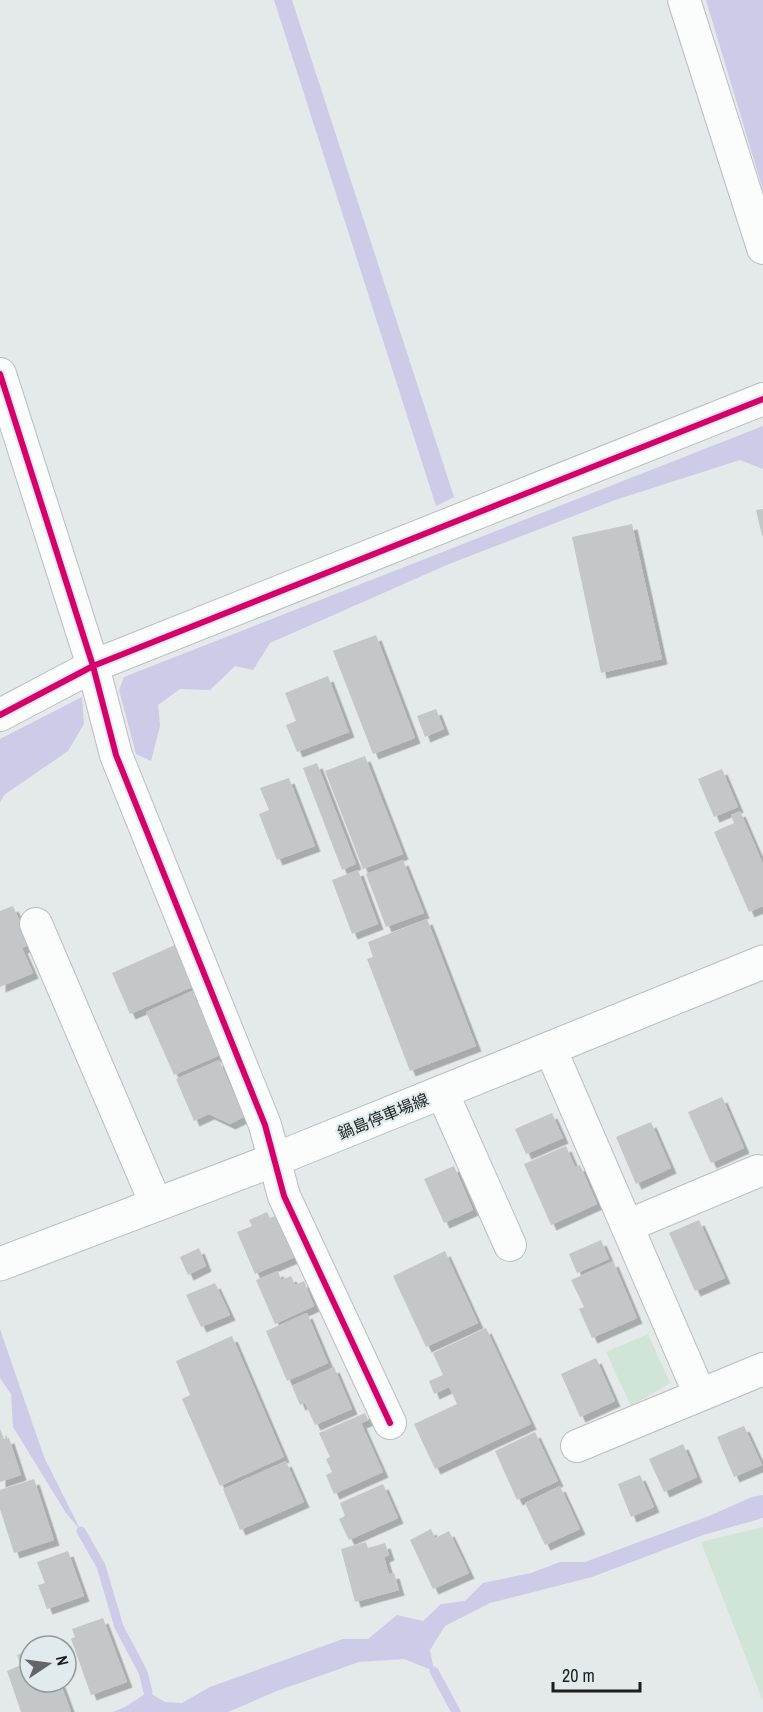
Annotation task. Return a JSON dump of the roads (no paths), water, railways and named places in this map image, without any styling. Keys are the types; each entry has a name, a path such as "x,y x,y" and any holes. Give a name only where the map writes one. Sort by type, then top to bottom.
{"main road":[{"name":"鍋島停車場線","path":"0,1264 274,1160 763,962"}],"street":[{"path":"684,0 763,248"},
{"path":"0,374 93,666 116,755 265,1125 284,1196 390,1423"},
{"path":"0,716 93,666 763,399"},
{"path":"36,924 156,1204"},
{"path":"550,1048 700,1395"},
{"path":"442,1092 510,1245"},
{"path":"627,1226 758,1171"},
{"path":"577,1446 763,1369"}],"water":[{"path":"274,0 292,0 454,497 436,506"},
{"path":"706,0 763,0 763,190"},
{"path":"763,426 763,469 740,460 615,500 449,564 270,643 253,670 235,666 210,690 180,689 158,705 160,726 151,761 136,754 119,690 124,677"},
{"path":"82,697 84,724 68,751 4,795 0,803 0,739"},
{"path":"0,1329 44,1457 81,1531 66,1513 13,1427 11,1394 0,1378"},
{"path":"763,1495 763,1518 703,1535 592,1577 490,1603 445,1626 430,1650 434,1671 404,1659 359,1662 277,1691 228,1712 113,1712 148,1692 165,1702 182,1703 210,1687 343,1639 368,1639 397,1615 423,1621 441,1604 465,1601 483,1583 531,1573 560,1562 585,1562 709,1516 752,1497"}],"waterway":[{"path":"81,1531 101,1566 119,1627 143,1672 148,1692"},
{"path":"434,1671 456,1712"}]}
